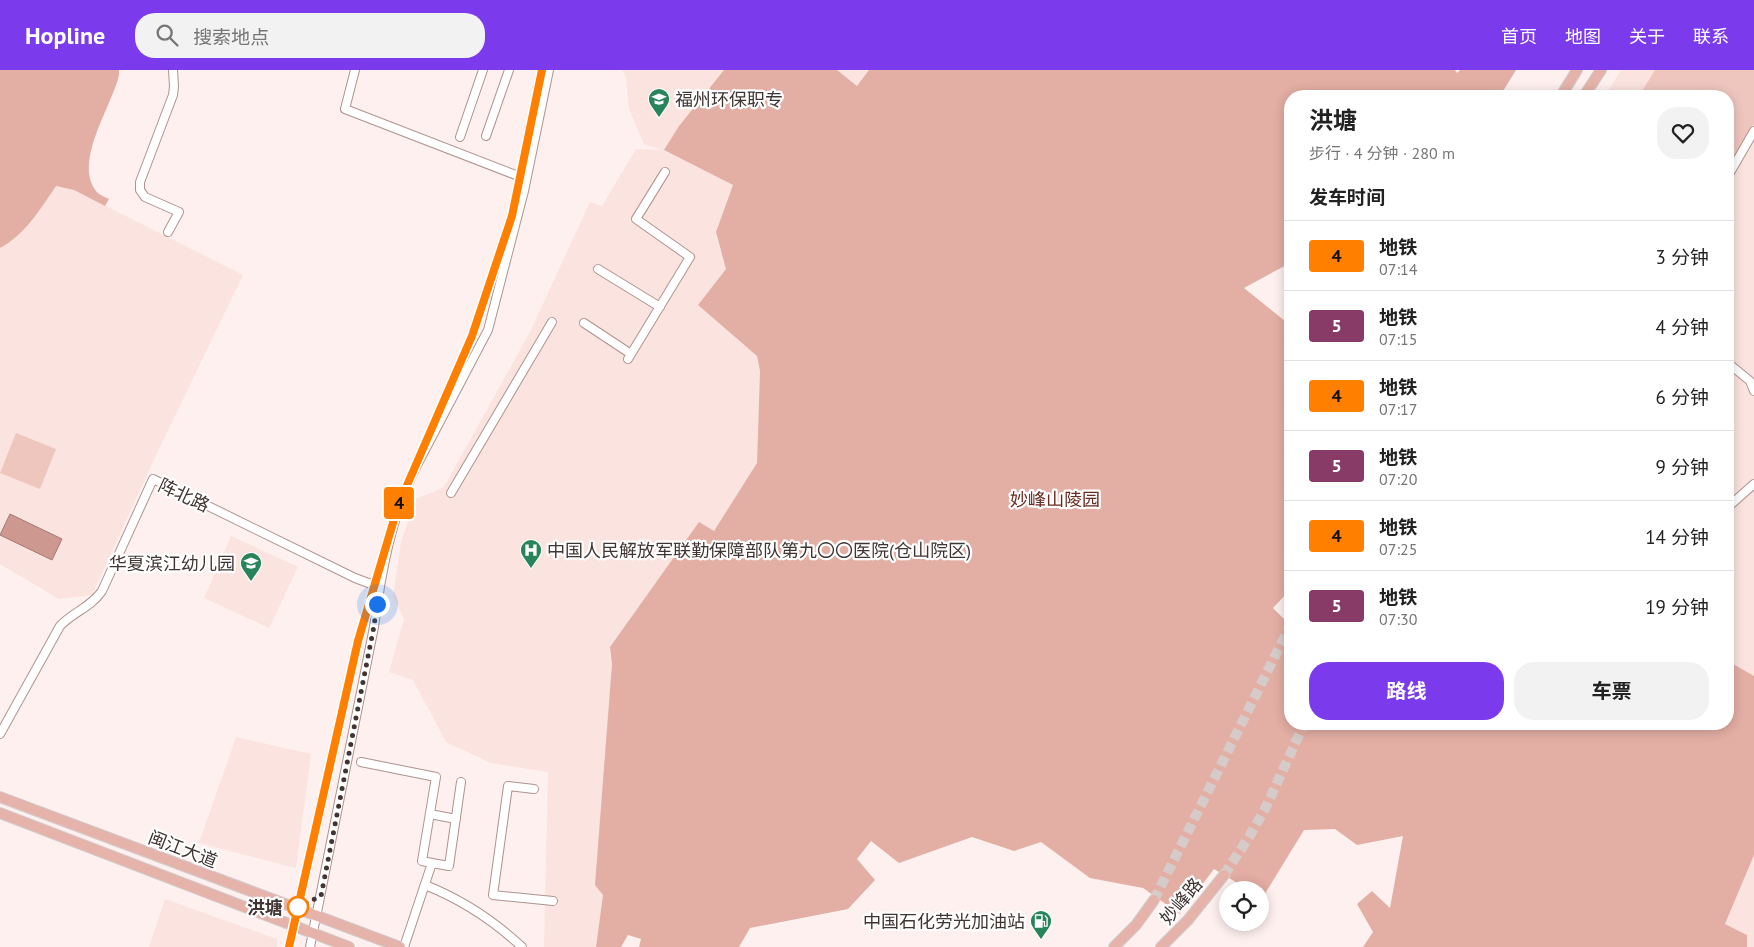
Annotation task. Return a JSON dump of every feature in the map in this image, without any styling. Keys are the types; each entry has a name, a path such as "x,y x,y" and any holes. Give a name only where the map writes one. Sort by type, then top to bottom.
{"main road":[{"path":"1565,90 1578,70"},
{"path":"1588,90 1600,73"},
{"name":"闽江大道","path":"0,797 354,930"},
{"name":"闽江大道","path":"0,813 349,947"},
{"name":"妙峰路","path":"1161,947 1188,920 1224,875"},
{"name":"妙峰路","path":"1114,947 1136,924 1154,900"},
{"path":"354,930 402,947"},
{"path":"354,930 383,947"}],"street":[{"path":"168,232 179,212 145,197 139,186 173,95 173,70"},
{"path":"355,70 345,109 526,179"},
{"path":"460,137 483,70"},
{"path":"486,136 509,70"},
{"path":"310,947 374,626 379,587 395,522 409,481 488,330 499,293 510,238 526,179 549,70"},
{"path":"1734,166 1754,131"},
{"path":"584,323 630,356 690,257 636,219 665,172"},
{"path":"598,270 660,307"},
{"path":"451,493 552,322"},
{"path":"1734,368 1750,381 1754,392"},
{"name":"阵北路","path":"0,734 60,626 65,620 90,605 102,591 153,479 355,578 379,587"},
{"path":"1734,502 1754,484"},
{"path":"361,762 436,777 422,861 432,863 449,866 462,782"},
{"path":"534,789 508,786 493,895 553,901"},
{"path":"430,814 456,819"},
{"path":"402,947 432,863"},
{"path":"425,885 473,907 497,924 522,947"}],"shaded area":[{"name":"中国人民解放军联勤保障部队第九〇〇医院(仓山院区)","path":"622,70 724,70 679,126 664,150 733,185 716,232 726,269 698,305 757,356 760,371 757,464 714,531 699,523 610,647 612,664 603,895 596,947 544,947 548,772 491,763 446,742 413,680 389,672 404,619 393,596 401,542 416,499 444,487 530,332 590,202 602,206 636,149 662,150 644,144 629,109 626,78"},
{"path":"837,70 869,70 858,86"},
{"path":"1621,70 1754,70 1754,676 1734,664 1734,90 1609,90"},
{"path":"1655,70 1754,70 1754,124 1734,158 1734,90 1643,90"},
{"path":"56,186 74,190 243,275 157,453 92,595 59,599 0,564 0,248 34,218"},
{"path":"16,433 56,449 40,489 0,473"},
{"path":"10,514 62,539 52,560 0,535"},
{"name":"华夏滨江幼儿园","path":"231,536 298,567 269,628 204,598"},
{"path":"236,737 311,754 296,868 199,843"},
{"path":"1754,855 1754,947 1747,947 1747,935 1725,924"},
{"path":"165,899 277,939 277,947 149,947"}],"green space":[{"path":"0,70 119,70 119,75 96,134 89,165 90,179 96,191 109,199 105,206 74,190 56,186 25,228 9,243 0,248"},
{"name":"妙峰山陵园","path":"724,70 837,70 857,86 869,70 1455,70 1457,73 1460,70 1516,70 1504,90 1284,90 1284,266 1244,288 1284,320 1284,596 1273,608 1284,619 1284,730 1734,730 1734,664 1754,676 1754,855 1725,924 1747,935 1747,947 1363,947 1373,932 1357,904 1372,891 1390,908 1403,836 1357,845 1335,829 1304,830 1269,887 1269,881 1234,881 1214,869 1180,914 1143,888 1090,878 1041,842 1014,851 972,837 899,863 871,841 857,859 875,880 848,909 750,928 739,947 639,947 641,939 628,935 621,947 596,947 603,895 595,885 612,664 610,647 699,522 714,531 757,463 760,371 757,356 698,305 726,269 716,232 733,185 664,150 679,126"}],"tunnel":[{"path":"1154,900 1284,638"},
{"path":"1224,875 1266,807 1301,730"}],"metro line":[{"name":"4","path":"289,947 358,641 398,506 472,336 512,216 542,70"}],"place":[{"name":"福州环保职专","path":"659,118"},
{"name":"中国人民解放军联勤保障部队第九〇〇医院(仓山院区)","path":"531,569"},
{"name":"华夏滨江幼儿园","path":"251,582"},
{"name":"洪塘","path":"298,907"},
{"name":"中国石化劳光加油站","path":"1041,940"}],"route":[{"path":"298,907 321,896 377,604"}]}
